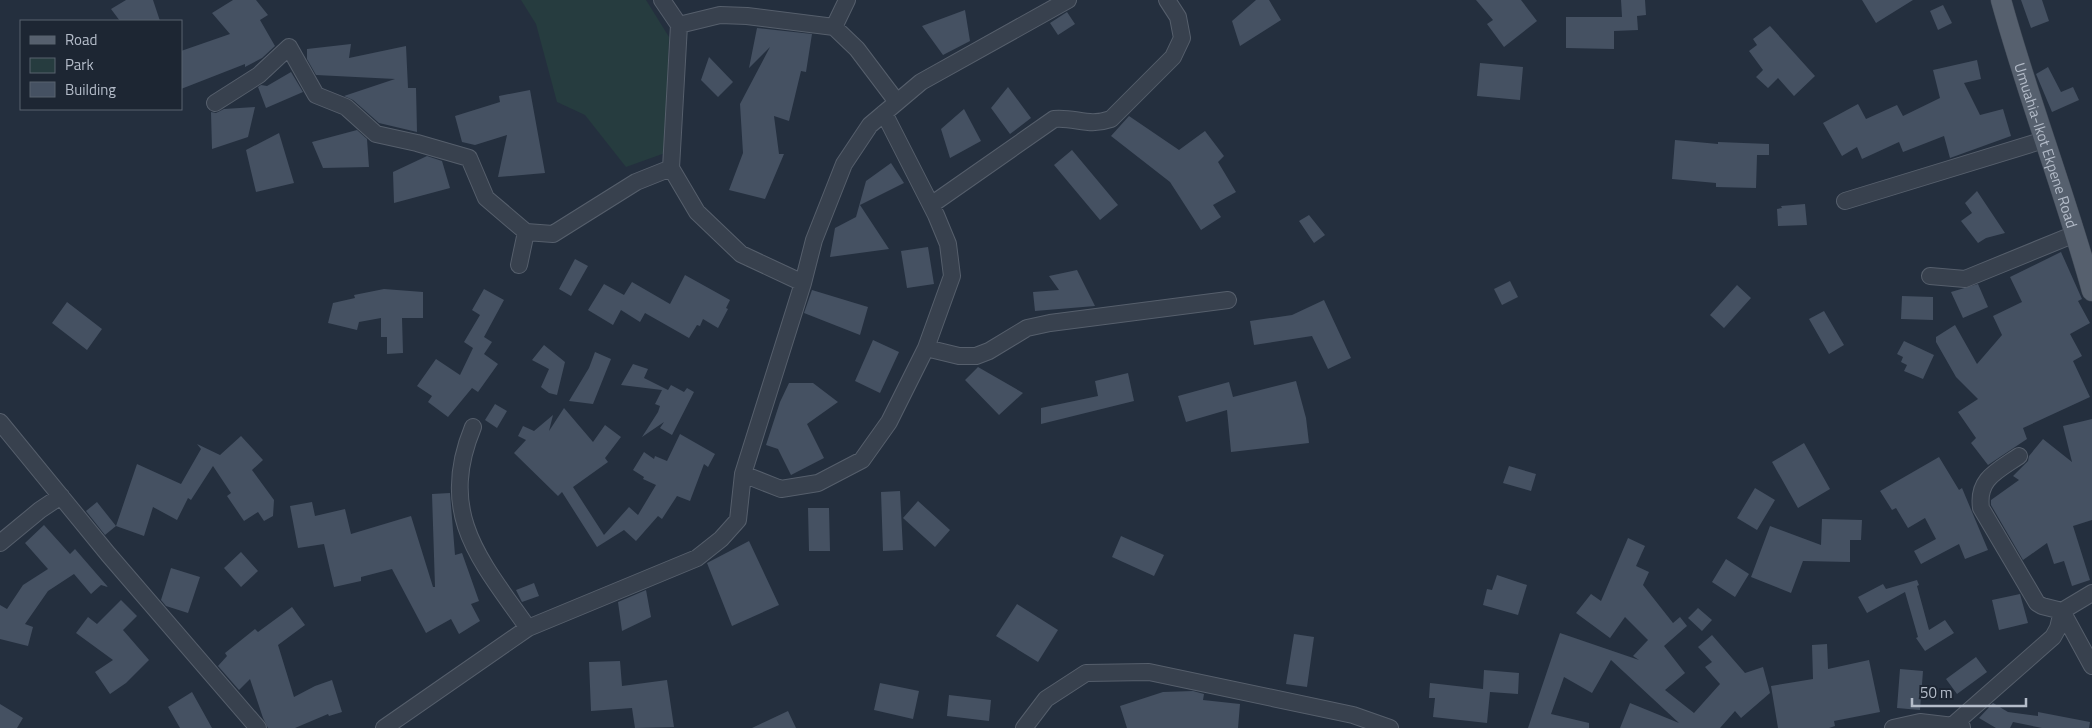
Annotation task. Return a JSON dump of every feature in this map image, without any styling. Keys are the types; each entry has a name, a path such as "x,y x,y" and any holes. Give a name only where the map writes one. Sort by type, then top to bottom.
{"main road":[{"name":"Umuahia-Ikot Ekpene Road","path":"2000,0 2020,69 2092,291"}],"street":[{"path":"662,0 679,25 671,168 697,212 741,254 803,283"},
{"path":"834,27 847,0"},
{"path":"384,728 528,628 697,558 721,539 738,520 743,474 803,283 814,240 844,164 870,125 921,82 1068,0"},
{"path":"931,205 1054,119 1063,118 1089,123 1099,123 1111,119 1173,57 1182,38 1178,17 1167,0"},
{"path":"679,25 720,16 738,16 834,27 857,49 897,102"},
{"path":"215,102 258,75 289,47 316,96 346,107 376,134 417,143 469,158 486,198 526,232 553,234 636,182 671,168"},
{"path":"743,474 781,489 818,483 862,460 889,422 926,348 952,276 948,244 931,205 884,113"},
{"path":"1845,201 2044,140"},
{"path":"519,265 526,232"},
{"path":"1930,276 1965,279 2075,234"},
{"path":"926,348 959,356 976,356 989,351 1027,328 1058,322 1228,300"},
{"path":"0,422 108,554 258,728"},
{"path":"473,427 465,448 462,463 459,500 470,542 489,573 528,628"},
{"path":"2018,456 1992,475 1982,487 1980,496 1981,508 2037,603 2062,611 2092,666"},
{"path":"0,543 40,510 61,496"},
{"path":"1893,728 1920,722 1960,726 2053,637 2058,628 2062,611 2092,592"},
{"path":"1024,728 1046,699 1086,673 1149,672 1353,714 1390,728"}],"green space":[{"path":"521,0 646,0 669,37 665,153 626,167 585,115 557,102 536,24"}],"building":[{"path":"126,0 153,0 160,20 119,20 111,9"},
{"path":"233,0 256,0 268,15 260,20 275,46 262,58 245,67 245,64 182,89 182,51 230,34 212,13"},
{"path":"1256,0 1269,0 1281,20 1240,46 1232,21"},
{"path":"1476,0 1521,0 1537,21 1504,47 1487,24 1493,20"},
{"path":"1621,0 1645,0 1646,15 1637,16 1638,30 1614,31 1614,49 1566,48 1566,17 1622,17"},
{"path":"1862,0 1913,0 1876,23"},
{"path":"2021,0 2042,0 2049,21 2031,28"},
{"path":"1943,5 1952,23 1938,30 1930,11"},
{"path":"965,10 970,41 943,55 922,26"},
{"path":"1067,12 1075,24 1058,35 1050,23"},
{"path":"1770,26 1815,76 1794,96 1778,78 1768,88 1756,77 1763,70 1749,51 1757,45 1753,39"},
{"path":"757,28 812,34 806,72 801,71 789,121 774,116 779,154 784,154 765,199 729,190 743,153 740,104 770,47 749,68"},
{"path":"351,44 349,58 406,46 408,88 416,88 417,132 379,123 353,100 344,96 395,79 316,75 307,59 307,49"},
{"path":"709,57 733,82 718,97 701,80"},
{"path":"1977,60 1981,79 1964,83 1980,115 2003,109 2011,136 1950,158 1944,136 1903,152 1899,142 1862,159 1857,147 1842,156 1823,123 1858,104 1866,119 1897,105 1903,116 1940,98 1933,70"},
{"path":"1480,63 1523,67 1520,100 1477,96"},
{"path":"2048,67 2061,92 2073,87 2079,100 2052,112 2036,74"},
{"path":"291,72 303,92 266,108 258,87 261,85 267,86"},
{"path":"1008,87 1031,118 1010,134 991,108"},
{"path":"530,90 545,173 498,177 507,135 475,145 462,142 455,116 500,102 499,96"},
{"path":"255,107 248,137 212,149 211,112 216,113 224,109"},
{"path":"964,109 981,141 950,158 941,129"},
{"path":"1129,116 1179,150 1205,131 1224,156 1218,162 1236,192 1213,205 1221,217 1201,230 1170,182 1111,136"},
{"path":"357,130 367,139 369,167 323,168 312,142"},
{"path":"279,133 294,183 256,192 246,150"},
{"path":"1675,140 1718,144 1718,142 1769,144 1769,155 1757,155 1756,188 1716,187 1716,183 1672,179"},
{"path":"1072,150 1118,205 1100,220 1054,165"},
{"path":"427,156 442,161 450,188 394,203 393,172"},
{"path":"891,163 904,183 860,205 889,249 830,257 835,228 856,217 866,181"},
{"path":"1977,191 2005,233 1986,238 1978,243 1961,221 1972,213 1965,203"},
{"path":"1805,204 1807,225 1778,226 1777,209 1782,208 1781,206"},
{"path":"1309,215 1325,235 1314,243 1299,221"},
{"path":"928,247 934,284 907,288 901,251"},
{"path":"2061,252 2082,299 2078,301 2090,323 2070,334 2082,356 2073,361 2090,397 2023,428 2027,439 1988,465 1971,443 1976,438 1958,412 1978,399 1956,377 1936,342 1936,337 1955,325 1977,364 2002,335 1993,316 2022,302 2010,277"},
{"path":"575,259 588,266 571,296 559,289"},
{"path":"1077,270 1095,306 1035,311 1033,292 1059,290 1049,276"},
{"path":"685,275 730,300 726,308 728,309 718,328 703,319 700,326 697,325 689,338 645,313 640,322 621,310 613,325 588,310 604,284 624,295 632,282 670,304"},
{"path":"1510,281 1518,297 1502,305 1494,289"},
{"path":"1978,284 1988,307 1963,318 1951,292"},
{"path":"1737,285 1751,298 1724,328 1710,315"},
{"path":"384,289 423,292 423,318 402,318 403,353 387,354 387,337 381,337 381,318 359,322 357,330 328,323 333,303 355,298 354,295"},
{"path":"484,289 504,300 484,337 492,342 484,354 498,364 478,392 472,388 448,417 428,402 432,396 417,386 436,359 460,375 473,348 464,342 480,315 472,310"},
{"path":"812,290 868,307 860,335 804,313"},
{"path":"1902,296 1933,297 1933,320 1901,319"},
{"path":"1324,300 1351,358 1328,369 1312,336 1254,345 1250,321 1292,315"},
{"path":"67,302 102,329 87,350 52,323"},
{"path":"1824,311 1844,345 1829,354 1809,319"},
{"path":"873,340 899,352 880,393 855,381"},
{"path":"1904,341 1934,355 1923,379 1904,371 1907,365 1901,362 1903,357 1897,354"},
{"path":"544,345 565,362 557,395 549,393 541,387 549,369 532,360"},
{"path":"595,352 611,359 593,404 569,401 589,368"},
{"path":"633,364 648,369 644,378 668,390 671,385 684,392 687,388 694,392 672,435 660,428 664,422 642,437 658,412 660,406 655,404 662,390 621,385"},
{"path":"978,367 1023,393 999,415 965,380"},
{"path":"1128,373 1134,401 1041,424 1041,408 1098,396 1095,381"},
{"path":"1296,381 1306,418 1309,443 1231,452 1227,410 1186,422 1178,396 1229,382 1233,397"},
{"path":"789,383 813,383 838,402 807,424 824,458 791,475 778,449 766,445 780,402"},
{"path":"495,404 507,411 497,428 485,420"},
{"path":"564,408 593,442 605,425 621,437 605,458 608,462 573,487 604,535 629,507 638,515 656,485 643,479 644,477 633,470 644,452 654,459 655,456 667,461 680,434 715,454 708,467 704,464 690,501 677,496 662,519 658,516 636,541 624,530 597,547 562,492 558,496 514,453 526,440 518,436 523,426 534,431 553,415 549,431"},
{"path":"2092,419 2092,520 2073,526 2090,580 2072,586 2064,561 2054,564 2047,543 2023,560 1991,505 1991,500 2019,480 2013,476 2028,461 2029,456 2043,439 2072,462 2063,426"},
{"path":"241,436 263,460 252,470 274,500 273,516 264,521 258,512 244,521 227,496 231,493 213,466 191,500 188,498 177,520 153,507 144,536 116,526 137,464 181,484 201,449 197,444 220,455"},
{"path":"1804,443 1830,489 1798,508 1772,462"},
{"path":"1939,457 1959,490 1962,488 1988,550 1965,559 1959,544 1921,564 1914,551 1936,539 1925,518 1908,528 1896,508 1892,510 1880,491"},
{"path":"1509,466 1536,474 1531,491 1503,483"},
{"path":"1755,488 1775,500 1757,530 1737,518"},
{"path":"900,491 903,550 883,551 881,492"},
{"path":"450,493 455,555 462,553 479,601 471,604 480,621 459,634 451,619 426,633 392,569 361,577 361,581 334,587 324,544 298,548 290,506 312,502 315,516 345,509 351,534 411,516 433,587 435,587 432,494"},
{"path":"918,501 950,530 935,547 903,518"},
{"path":"97,502 116,526 105,535 86,511"},
{"path":"808,508 829,508 830,551 809,551"},
{"path":"1822,519 1862,520 1861,540 1850,540 1850,562 1803,561 1791,593 1751,577 1770,526 1821,545"},
{"path":"44,525 70,554 75,549 108,587 101,585 91,594 74,574 48,591 25,624 33,627 28,646 0,639 0,605 7,609 23,585 48,569 25,543"},
{"path":"1121,536 1164,555 1154,576 1112,557"},
{"path":"1628,538 1645,546 1636,566 1649,572 1643,585 1673,623 1680,617 1687,626 1664,646 1685,673 1665,690 1694,713 1720,684 1705,667 1712,662 1698,647 1712,635 1745,673 1763,667 1770,693 1741,718 1735,711 1720,728 1620,728 1630,703 1679,723 1611,660 1592,693 1564,677 1551,714 1589,723 1589,728 1528,728 1560,633 1639,660 1633,656 1648,640 1625,617 1610,638 1576,613 1591,594 1601,601"},
{"path":"749,541 779,605 732,626 707,563"},
{"path":"241,552 258,571 241,587 224,568"},
{"path":"1726,559 1749,574 1735,597 1712,582"},
{"path":"171,568 200,577 188,613 166,606 161,600"},
{"path":"1497,575 1527,585 1518,615 1483,605 1487,589 1492,590"},
{"path":"1917,580 1929,630 1945,620 1954,633 1925,651 1916,638 1918,637 1905,592 1867,613 1858,597 1883,584 1886,589"},
{"path":"534,583 539,596 522,602 516,590"},
{"path":"646,590 651,617 622,631 618,602"},
{"path":"2020,594 2028,623 1999,630 1992,600"},
{"path":"121,600 137,616 123,630 149,660 126,683 110,694 95,672 113,660 76,633 88,617 97,624"},
{"path":"1017,604 1058,630 1038,662 996,636"},
{"path":"292,607 305,625 278,645 294,697 332,680 342,712 329,716 328,714 295,728 268,728 250,679 239,690 218,666 227,656 225,653 255,629 258,632"},
{"path":"1698,608 1712,620 1702,631 1688,618"},
{"path":"1294,634 1314,637 1307,687 1286,684"},
{"path":"1827,644 1828,669 1869,660 1880,712 1834,721 1835,726 1829,728 1778,728 1771,686 1813,679 1812,645"},
{"path":"1976,657 1987,672 1957,694 1946,679"},
{"path":"620,661 622,686 667,680 674,727 635,728 632,708 591,711 589,662"},
{"path":"1900,669 1923,671 1920,710 1897,708"},
{"path":"1484,670 1519,673 1518,694 1490,692 1487,723 1433,717 1435,698 1429,698 1430,683 1483,689"},
{"path":"880,683 919,691 913,719 874,710"},
{"path":"1193,691 1204,694 1203,700 1240,704 1238,728 1127,728 1120,706 1163,692"},
{"path":"192,692 212,728 180,728 168,707"},
{"path":"949,695 991,700 989,721 947,716"},
{"path":"1993,703 2008,712 2038,716 2038,712 2090,722 2089,728 2042,728 2013,722 2010,728 1996,728 1979,718"},
{"path":"0,704 23,718 17,728 0,728"},
{"path":"788,711 796,728 752,728"}]}
